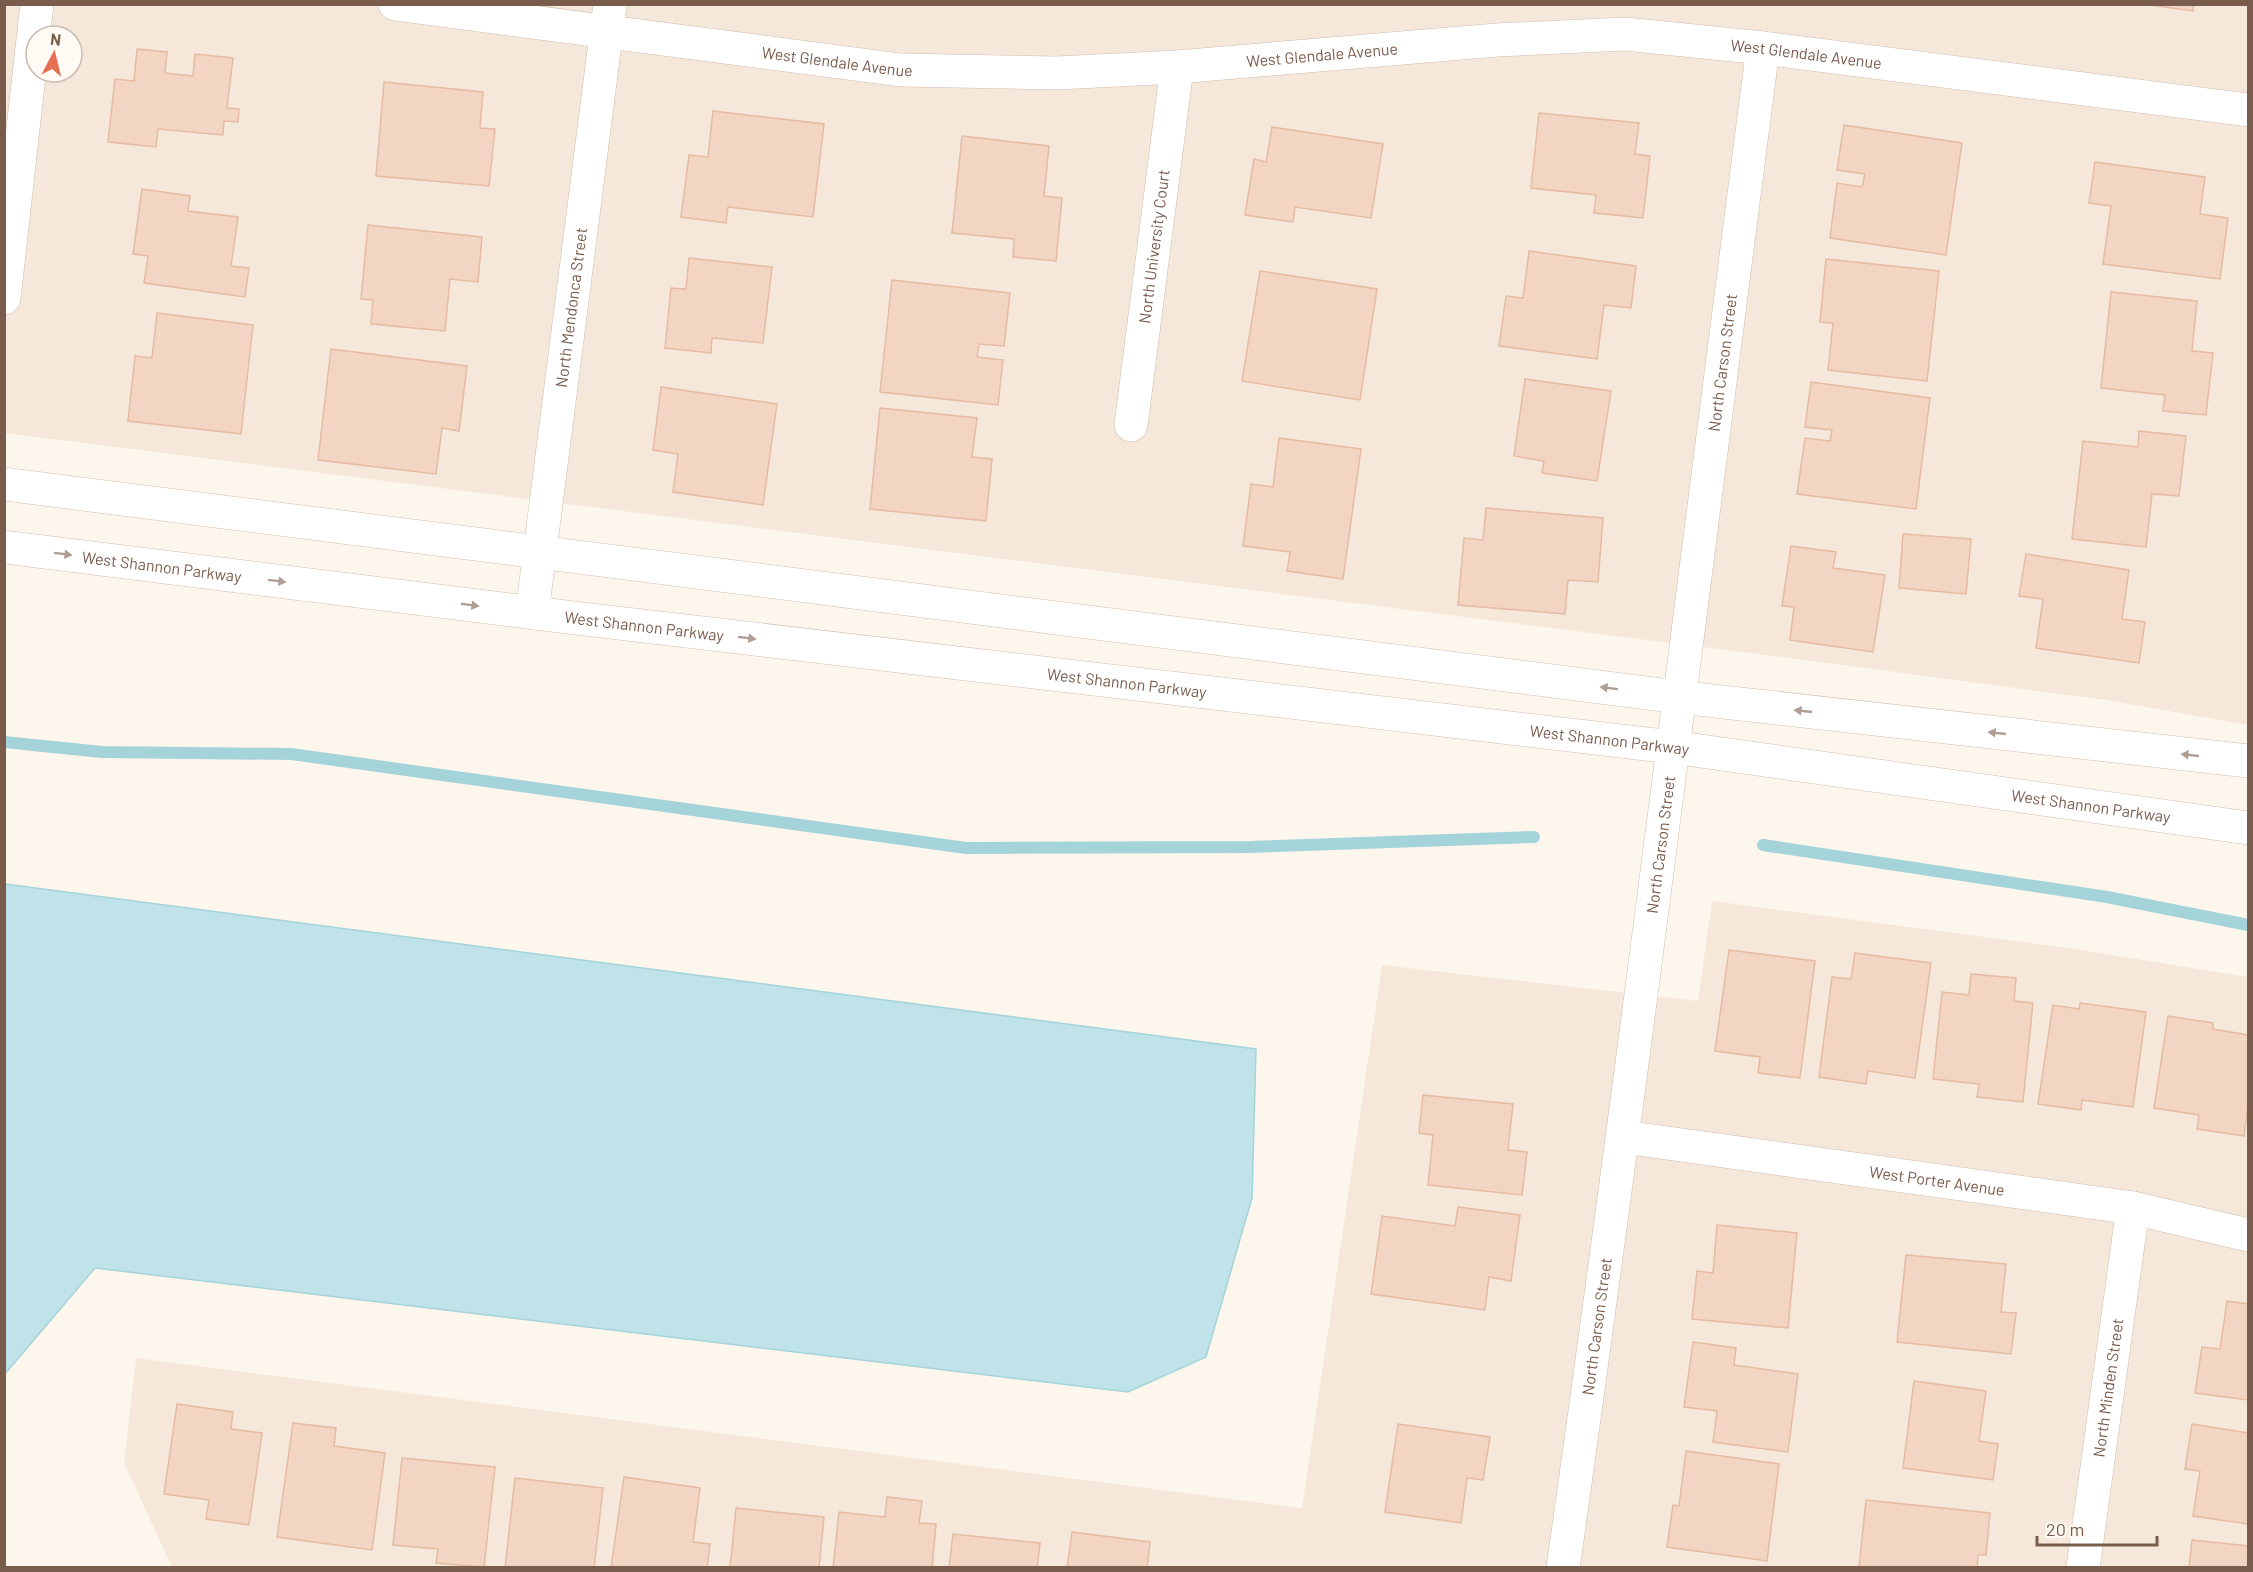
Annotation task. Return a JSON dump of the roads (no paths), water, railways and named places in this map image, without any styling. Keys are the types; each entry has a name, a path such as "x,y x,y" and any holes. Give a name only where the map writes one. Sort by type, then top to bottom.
{"street":[{"path":"4,298 37,4"},
{"name":"West Glendale Avenue","path":"395,4 609,18 900,69 1057,73 1177,67 1497,40 1625,34 1763,48 2248,110"},
{"name":"North Mendonca Street","path":"532,613 609,18"},
{"name":"North Carson Street","path":"1563,1568 1624,1137 1678,698 1763,48"},
{"name":"North University Court","path":"1131,425 1177,67"},
{"path":"4,484 1678,698 2248,761"},
{"name":"West Shannon Parkway","path":"4,547 532,613 1672,747 2248,828"},
{"name":"West Porter Avenue","path":"1624,1137 2133,1208 2248,1235"},
{"name":"North Minden Street","path":"2083,1568 2133,1208"}],"water":[{"path":"5,884 1256,1049 1252,1198 1206,1357 1128,1392 95,1268 5,1374"}],"waterway":[{"path":"4,742 102,752 291,754 966,848 1249,847 1534,837"},
{"path":"1763,845 2107,897 2248,925"}]}
